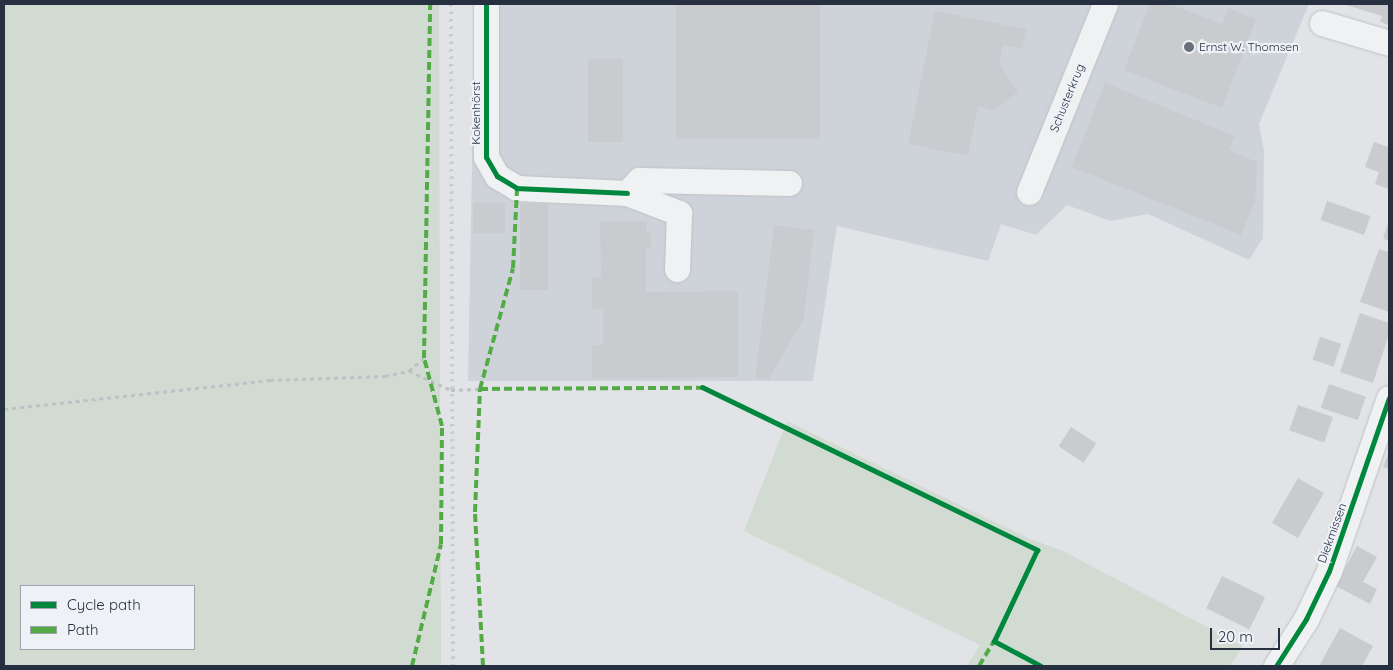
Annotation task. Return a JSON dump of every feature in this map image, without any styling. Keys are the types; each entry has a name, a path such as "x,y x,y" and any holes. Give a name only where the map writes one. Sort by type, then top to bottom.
{"street":[{"name":"Kokenhörst","path":"486,4 486,157 497,176 516,188 627,194 679,213 678,269"},
{"name":"Schusterkrug","path":"1029,192 1105,4"},
{"path":"1322,23 1389,43"},
{"path":"627,194 640,180 789,183"},
{"name":"Diekmissen","path":"1276,666 1306,620 1330,571 1389,398"}],"path":[{"path":"4,409 270,380 385,376 409,371 424,358"},
{"path":"409,371 450,390 480,389"}],"shaded area":[{"path":"4,4 439,4 441,666 4,666"},
{"path":"475,4 1309,4 1259,124 1264,151 1263,238 1249,260 1148,214 1110,221 1067,205 1036,235 1001,224 988,261 837,226 813,381 468,381"},
{"path":"787,421 1030,539 1063,551 1243,646 1230,666 962,666 968,664 980,645 744,531"}],"building":[{"path":"676,4 820,4 820,139 676,139"},
{"name":"Ernst W. Thomsen","path":"1150,4 1169,4 1222,24 1228,8 1256,19 1222,108 1124,70"},
{"path":"1343,4 1389,4 1389,25 1380,22 1382,16"},
{"path":"935,11 1026,29 1022,49 1003,45 999,64 1018,92 993,110 978,106 968,156 908,144"},
{"path":"588,59 623,59 623,142 588,142"},
{"path":"1105,83 1235,136 1229,150 1257,162 1255,202 1241,235 1072,167"},
{"path":"1374,142 1388,147 1389,144 1389,189 1375,184 1379,172 1365,167"},
{"path":"1327,201 1370,216 1364,235 1320,220"},
{"path":"473,203 505,203 505,233 473,233"},
{"path":"520,204 548,204 548,290 520,290"},
{"path":"600,221 647,221 646,233 651,233 651,248 646,248 646,292 738,291 738,377 592,379 592,345 603,345 603,309 592,309 592,277 601,277"},
{"path":"1389,221 1389,241 1383,238"},
{"path":"774,225 814,230 804,318 769,379 755,378"},
{"path":"1379,249 1389,252 1389,312 1360,302"},
{"path":"1360,313 1389,323 1389,334 1373,383 1340,372"},
{"path":"1320,337 1341,344 1334,367 1313,360"},
{"path":"1329,384 1366,397 1358,420 1321,408"},
{"path":"1298,405 1333,417 1324,443 1289,431"},
{"path":"1071,427 1096,443 1084,463 1058,446"},
{"path":"1389,451 1389,469 1383,467"},
{"path":"1298,478 1324,493 1298,538 1272,523"},
{"path":"1357,546 1377,557 1363,582 1377,589 1370,604 1336,586"},
{"path":"1222,576 1265,597 1249,629 1206,608"},
{"path":"1340,628 1373,646 1362,666 1319,666"}],"railway":[{"path":"451,4 453,666"}],"marked path":[{"path":"412,666 441,544 442,426 424,358 430,4"},
{"path":"483,666 475,512 480,389 513,268 517,188"},
{"path":"480,389 704,388"},
{"path":"979,666 994,641"}],"cycle path":[{"path":"486,4 486,157 497,176 517,188 627,193"},
{"path":"702,387 1037,550 994,641 1041,666"},
{"path":"1276,666 1306,619 1329,571 1389,398"}],"place":[{"name":"Ernst W. Thomsen","path":"1189,47"}]}
